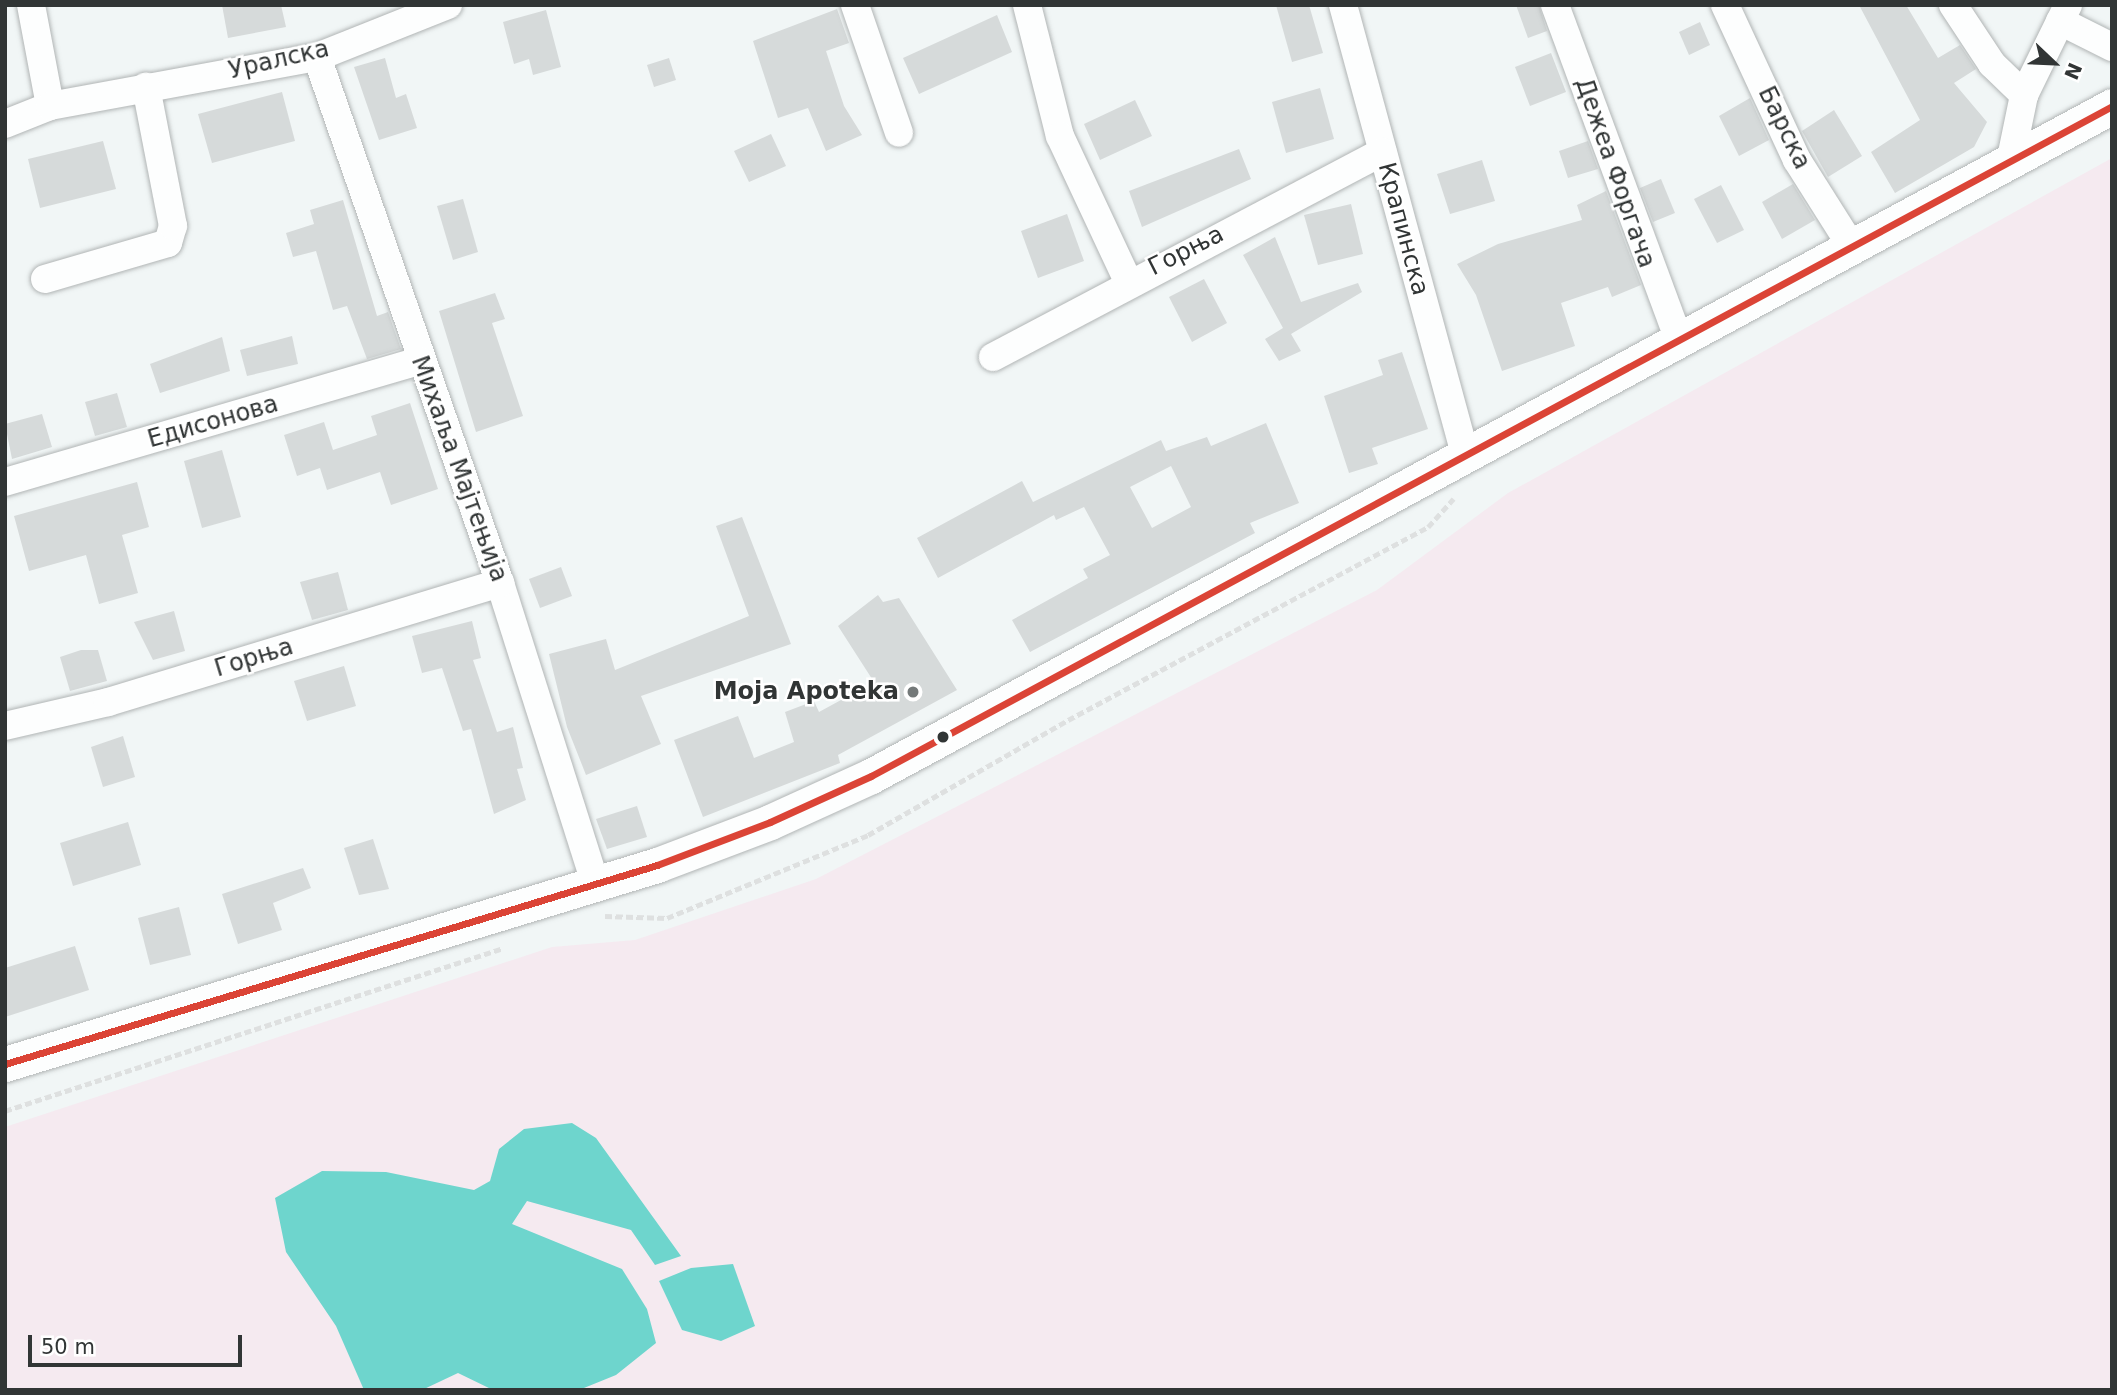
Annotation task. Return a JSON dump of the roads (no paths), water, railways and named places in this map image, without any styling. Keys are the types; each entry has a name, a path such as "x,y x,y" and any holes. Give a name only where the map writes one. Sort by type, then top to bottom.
{"main road":[{"path":"5,1064 594,883 771,822 871,776 1465,453 1852,247 2011,158 2112,106"}],"street":[{"path":"31,5 50,106"},
{"name":"Уралска","path":"5,124 50,106 317,57 448,5"},
{"path":"855,5 900,133"},
{"path":"1027,5 1059,136 1128,281"},
{"name":"Крапинска","path":"1343,5 1465,453"},
{"name":"Дежеа Форгача","path":"1555,5 1679,340"},
{"name":"Барска","path":"1725,5 1797,160 1852,247"},
{"path":"1953,5 1992,64 2024,95"},
{"path":"2011,158 2024,95 2064,13 2112,47"},
{"name":"Михаља Мајтењија","path":"317,57 420,361 500,583 594,883"},
{"path":"45,279 168,243 173,226 146,87"},
{"name":"Горња","path":"993,356 1128,281 1382,152"},
{"name":"Едисонова","path":"5,482 420,361"},
{"name":"Горња","path":"5,726 108,702 500,583"}],"water":[{"path":"572,1123 596,1138 681,1256 655,1265 631,1230 527,1201 512,1224 622,1269 647,1309 656,1343 616,1375 579,1390 493,1390 458,1373 422,1390 364,1390 336,1326 286,1252 275,1198 322,1171 386,1172 474,1190 490,1181 499,1149 524,1129"},
{"path":"733,1264 755,1326 721,1341 682,1330 659,1281 691,1268"}],"place":[{"name":"Moja Apoteka","path":"913,692"}]}
